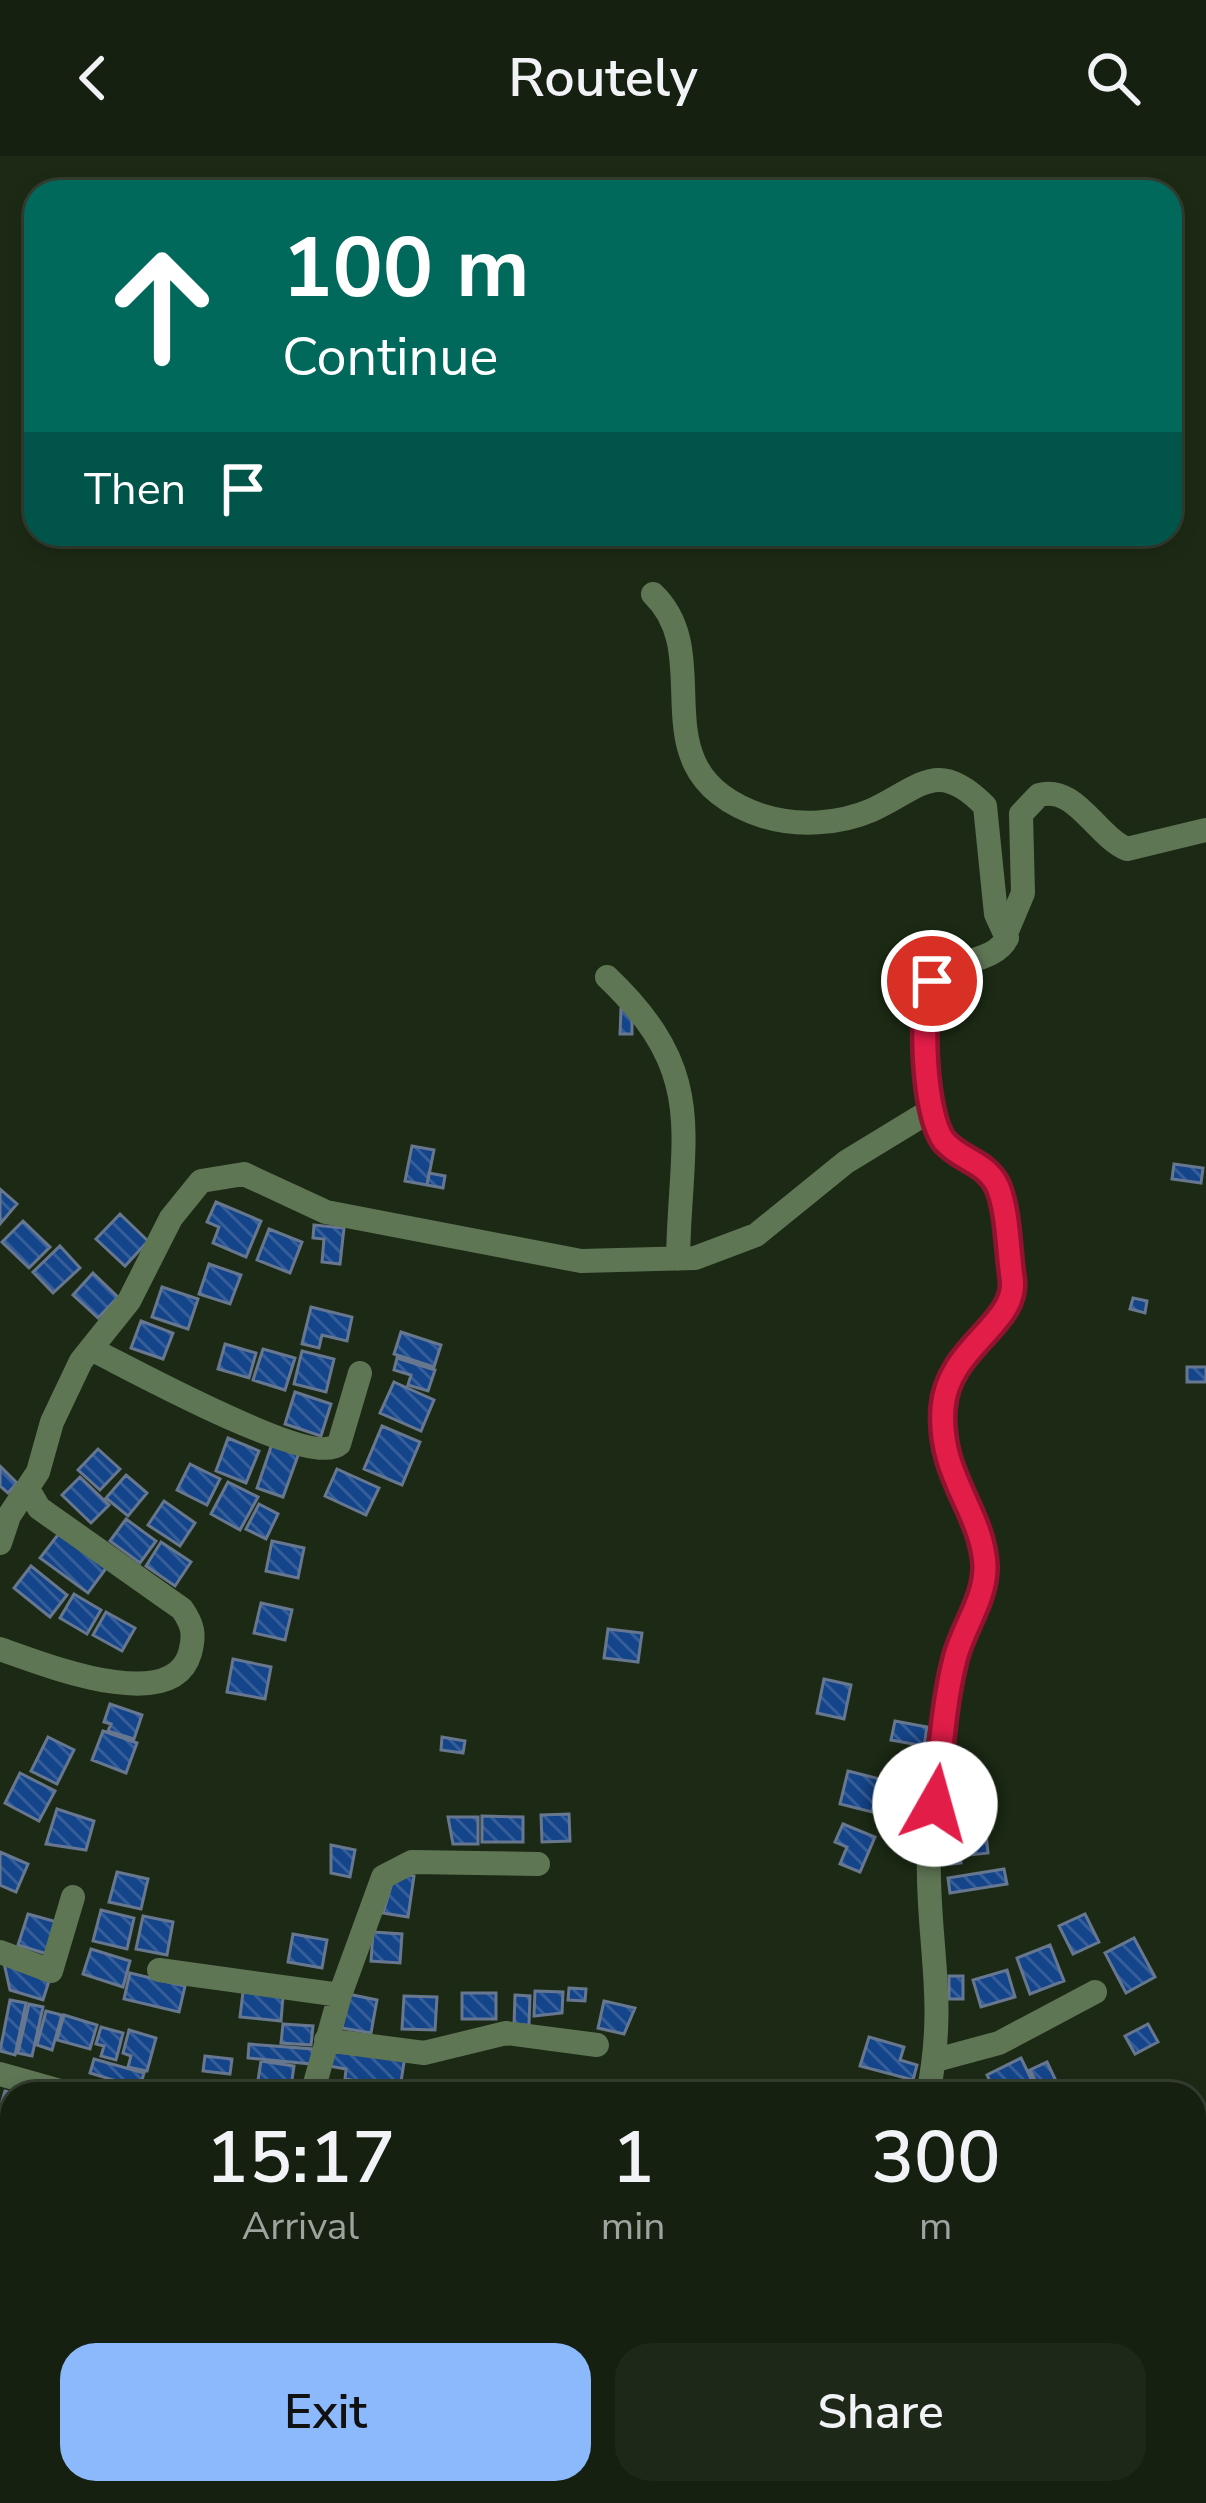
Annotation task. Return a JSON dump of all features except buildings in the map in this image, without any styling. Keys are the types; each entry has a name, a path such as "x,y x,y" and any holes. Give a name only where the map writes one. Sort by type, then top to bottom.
{"street":[{"path":"653,594 674,623 685,733 712,790 752,812 797,822 864,813 922,780 956,784 985,806 996,914 1007,931"},
{"path":"931,2082 940,1980 929,1851 954,1663 984,1583 983,1553 947,1459 945,1392 965,1351 1007,1310 1013,1284 999,1189 982,1165 941,1137 933,1109 927,992 942,971 998,951 1023,893 1022,814 1039,795 1057,793 1070,799 1106,838 1126,849 1206,830"},
{"path":"607,977 648,1022 680,1086 687,1136 678,1259"},
{"path":"0,1543 9,1516 28,1489 60,1402 91,1349 129,1300 183,1198 201,1181 223,1173 244,1174 326,1212 581,1261 678,1259 743,1242 846,1162 933,1109"},
{"path":"91,1349 258,1429 319,1451 338,1444 361,1373"},
{"path":"0,1649 125,1684 171,1676 187,1663 193,1643 194,1627 182,1609 39,1508 28,1489"},
{"path":"315,2082 372,1899 393,1868 412,1862 538,1864"},
{"path":"0,1952 51,1971 73,1897"},
{"path":"159,1970 340,1995"},
{"path":"936,2060 999,2044 1094,1992"},
{"path":"326,2041 424,2053 506,2033 596,2045"}],"route":[{"path":"932,981 925,1006 926,1048 936,1126 957,1152 982,1165 999,1189 1013,1284 1007,1310 965,1351 945,1392 947,1459 980,1539 985,1568 980,1598 954,1663 935,1804"}]}
